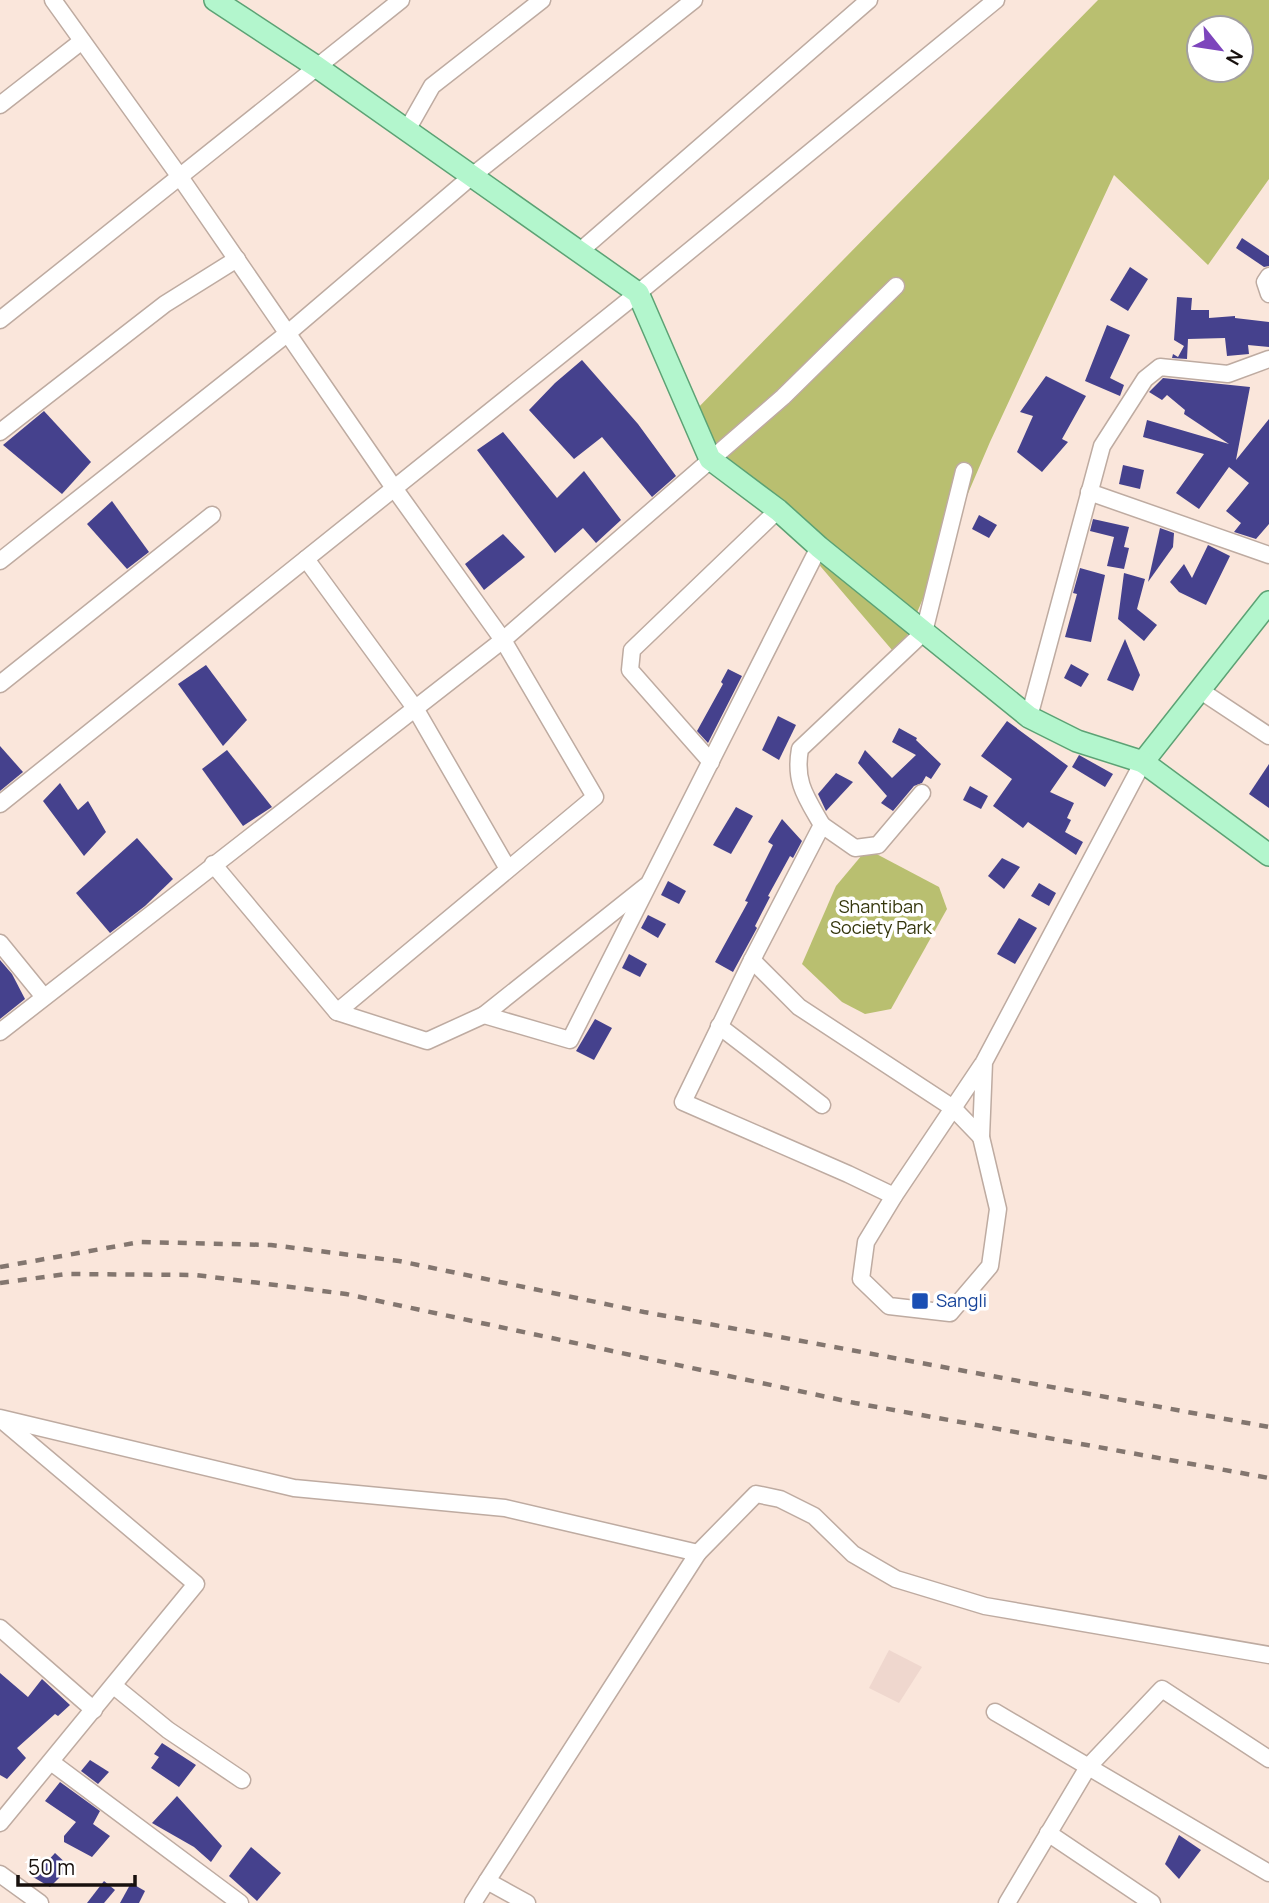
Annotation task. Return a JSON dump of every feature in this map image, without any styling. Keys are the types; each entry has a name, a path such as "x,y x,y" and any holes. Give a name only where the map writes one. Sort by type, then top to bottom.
{"main road":[{"path":"215,0 317,67 638,293 710,459 778,510 819,547 1029,717 1077,741 1143,762 1269,855"},
{"path":"1143,762 1269,602"}],"street":[{"path":"53,0 503,640 595,797 337,1012"},
{"path":"0,320 401,0"},
{"path":"407,130 432,86 542,0"},
{"path":"0,561 288,333 472,176 694,0"},
{"path":"579,252 869,0"},
{"path":"0,804 638,293 996,0"},
{"path":"0,106 82,41"},
{"path":"0,432 165,304 237,259"},
{"path":"1269,276 1265,282 1269,294"},
{"path":"0,1032 503,640 783,397 896,286"},
{"path":"1029,717 1102,446 1144,379 1160,368 1228,373 1269,359"},
{"path":"922,793 878,845 855,848 822,825 803,789 797,769 800,749 924,632 964,471"},
{"path":"1089,492 1269,555"},
{"path":"711,762 630,670 632,650 778,510"},
{"path":"0,684 212,515"},
{"path":"484,1015 570,1040 819,547"},
{"path":"306,559 415,708 508,869"},
{"path":"1201,691 1268,732"},
{"path":"984,1062 981,1137 998,1209 990,1266 950,1313 889,1306 861,1279 866,1242 984,1062 1143,762"},
{"path":"822,825 683,1102 894,1196"},
{"path":"213,864 337,1012 427,1041 484,1015 652,880"},
{"path":"0,943 44,997"},
{"path":"752,960 799,1007 953,1108 981,1137"},
{"path":"719,1026 822,1105"},
{"path":"0,1418 294,1488 505,1508 698,1553"},
{"path":"0,1418 196,1584 0,1823"},
{"path":"473,1903 698,1553 756,1494 780,1499 814,1517 853,1555 896,1579 985,1606 1269,1655"},
{"path":"0,1628 94,1710"},
{"path":"114,1686 167,1730 242,1780"},
{"path":"1007,1903 1088,1767 1162,1689 1269,1759"},
{"path":"995,1712 1269,1873"},
{"path":"51,1762 240,1903"},
{"path":"1048,1833 1152,1903"},
{"path":"0,1874 40,1903"},
{"path":"487,1881 527,1903"}],"shaded area":[{"path":"889,1650 922,1667 899,1703 869,1688"}],"green space":[{"path":"1098,0 1269,0 1269,179 1208,265 1114,175 990,442 898,657 691,415"},
{"name":"Shantiban Society Park","path":"867,849 939,887 947,909 891,1009 865,1014 842,1002 802,964 836,886"}],"building":[{"path":"1242,238 1269,256 1269,266 1264,267 1236,248"},
{"path":"1130,267 1148,279 1128,311 1110,300"},
{"path":"1177,297 1192,298 1191,310 1209,310 1209,318 1235,316 1269,322 1269,347 1248,345 1249,354 1227,356 1225,338 1188,339 1187,359 1172,358 1173,354 1178,357 1184,346 1174,340"},
{"path":"1107,325 1130,335 1110,378 1124,385 1120,396 1085,381"},
{"path":"582,360 638,424 676,476 652,497 602,437 574,459 529,410"},
{"path":"1046,376 1086,396 1062,439 1068,442 1042,472 1017,452 1033,416 1020,412"},
{"path":"1163,378 1250,387 1236,460 1269,419 1269,524 1256,539 1234,532 1241,523 1226,511 1249,483 1229,467 1199,509 1176,493 1204,454 1143,437 1147,420 1229,444 1184,414 1185,410 1167,395 1162,400 1149,392"},
{"path":"44,411 91,462 62,494 3,445"},
{"path":"503,432 557,498 584,471 621,520 596,543 583,528 555,553 477,450"},
{"path":"1123,465 1144,470 1140,489 1119,484"},
{"path":"112,501 149,552 127,569 87,524"},
{"path":"979,515 997,525 989,538 972,529"},
{"path":"1093,519 1129,527 1124,547 1129,548 1124,569 1107,566 1114,537 1090,531"},
{"path":"1160,528 1174,533 1173,547 1148,582"},
{"path":"503,534 525,557 484,590 465,564"},
{"path":"1208,545 1230,556 1206,605 1179,592 1170,582 1184,564 1192,578"},
{"path":"1080,568 1105,575 1091,642 1065,637 1077,594 1073,593"},
{"path":"1124,573 1145,579 1137,609 1157,625 1144,641 1118,619"},
{"path":"1125,639 1140,675 1133,691 1107,680"},
{"path":"1071,664 1089,674 1081,687 1064,678"},
{"path":"206,665 247,720 223,746 178,684"},
{"path":"728,669 742,676 708,743 697,731 723,684 721,682"},
{"path":"778,716 796,725 779,760 762,750"},
{"path":"1007,721 1068,766 1050,792 1074,803 1067,818 1071,820 1065,832 1083,842 1076,855 1028,822 1023,828 993,806 1012,779 981,756"},
{"path":"899,728 917,738 941,764 931,779 926,776 922,783 914,786 893,811 881,803 887,796 858,763 865,750 892,778 916,755 892,742"},
{"path":"0,746 23,772 0,791"},
{"path":"227,750 272,807 243,826 202,769"},
{"path":"1079,755 1113,774 1105,787 1072,767"},
{"path":"1269,764 1269,808 1249,794"},
{"path":"836,773 853,782 826,811 818,794"},
{"path":"60,783 78,810 88,801 106,832 84,856 43,801"},
{"path":"970,786 988,796 981,809 963,800"},
{"path":"736,807 753,816 731,854 713,845"},
{"path":"782,819 802,841 793,858 790,856 768,896 770,897 755,926 757,928 733,972 715,962 748,902 745,901 773,845 768,842"},
{"path":"137,838 173,879 145,906 110,933 76,893"},
{"path":"1002,858 1020,867 1004,889 988,876"},
{"path":"668,881 686,891 679,904 661,895"},
{"path":"1039,883 1056,893 1049,906 1031,896"},
{"path":"648,915 666,924 658,938 641,928"},
{"path":"1019,918 1037,928 1015,964 997,954"},
{"path":"629,954 647,964 640,977 622,968"},
{"path":"0,960 12,974 25,999 0,1019"},
{"path":"595,1019 612,1028 594,1060 576,1051"},
{"path":"0,1673 28,1697 42,1679 70,1705 58,1716 55,1714 17,1748 26,1758 7,1779 0,1775"},
{"path":"162,1743 196,1765 179,1787 151,1768 159,1757 154,1754"},
{"path":"90,1760 109,1772 98,1784 81,1771"},
{"path":"60,1782 100,1811 93,1824 110,1836 92,1857 64,1842 64,1836 76,1822 45,1801"},
{"path":"177,1796 222,1846 211,1862 194,1847 152,1823"},
{"path":"1179,1835 1201,1850 1179,1879 1165,1864"},
{"path":"251,1847 281,1873 257,1901 229,1876"},
{"path":"55,1853 70,1867 50,1887 33,1877"},
{"path":"104,1881 115,1890 104,1903 87,1903"},
{"path":"131,1883 145,1891 139,1903 120,1903"}],"railway":[{"path":"0,1267 140,1242 271,1245 399,1261 644,1312 1269,1427"},
{"path":"0,1283 66,1274 196,1275 346,1294 855,1403 1269,1478"}],"place":[{"name":"Sangli","path":"920,1301"}]}
